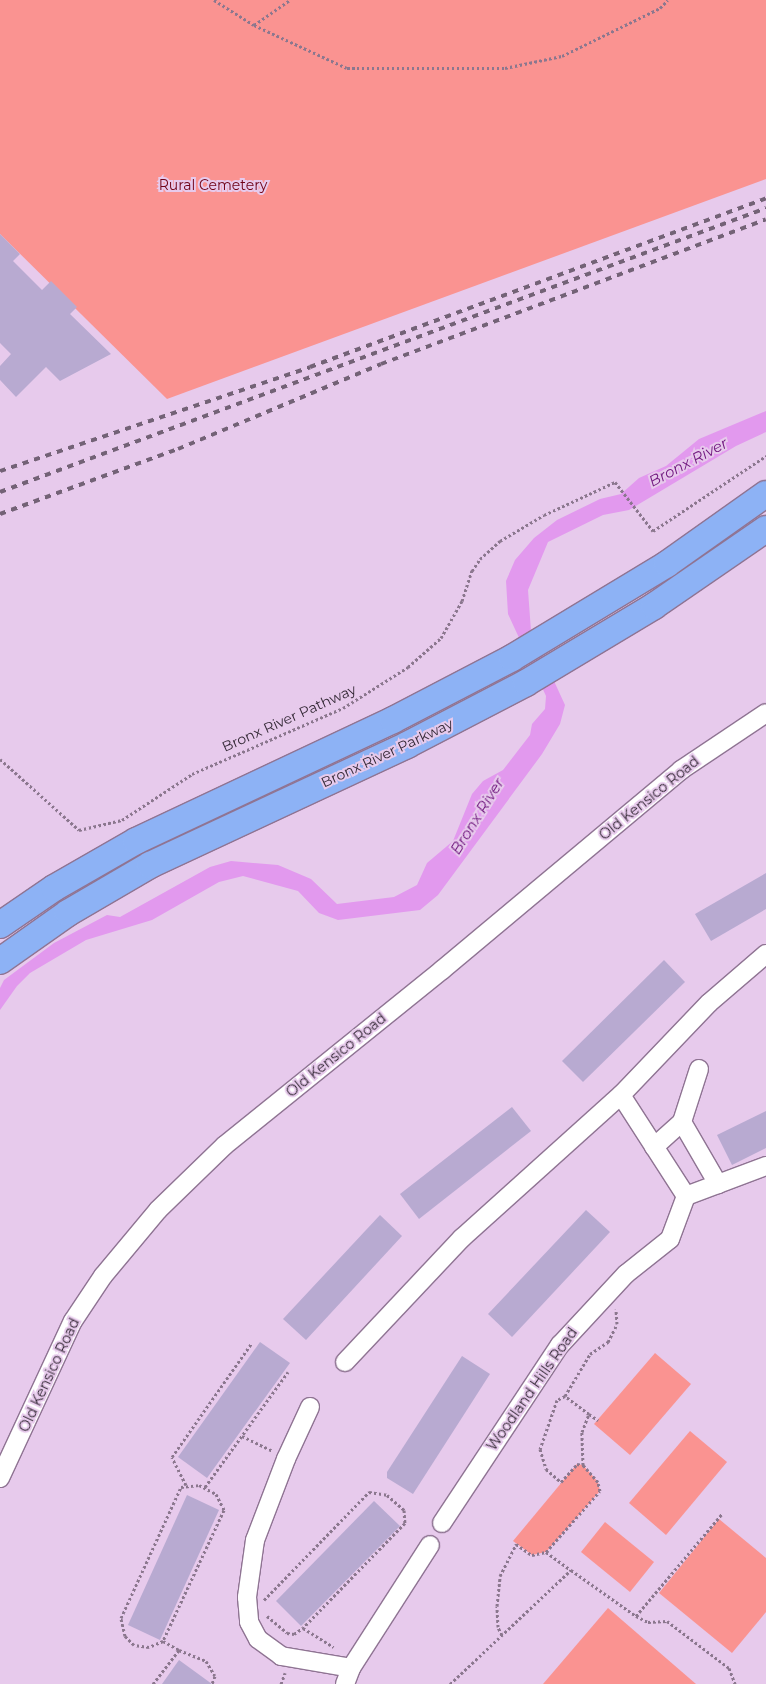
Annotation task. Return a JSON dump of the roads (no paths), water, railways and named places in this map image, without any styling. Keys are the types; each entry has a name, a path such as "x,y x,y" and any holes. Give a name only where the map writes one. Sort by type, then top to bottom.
{"highway":[{"name":"Bronx River Parkway","path":"0,925 54,888 136,841 394,720 512,658 551,636 673,559 766,494"},
{"name":"Bronx River Parkway","path":"0,961 68,913 157,862 407,745 526,683 654,606 766,529"}],"street":[{"name":"Old Kensico Road","path":"0,1478 73,1321 103,1276 158,1210 224,1145 442,970 681,770 766,713"},
{"path":"345,1362 462,1238 621,1095 710,1003 766,954"},
{"path":"654,1147 682,1122 699,1069"},
{"path":"621,1095 686,1196 766,1166"},
{"path":"682,1122 718,1184"},
{"name":"Woodland Hills Road","path":"442,1523 560,1345 604,1295 670,1239 686,1196"},
{"path":"310,1407 287,1457 255,1540 247,1597 249,1622 258,1639 281,1656 350,1671 430,1545"}],"water":[{"name":"Bronx River","path":"766,411 766,432 736,446 629,510 603,515 548,542 528,590 531,631 565,705 560,724 542,754 438,895 420,910 338,920 319,913 298,891 243,876 219,882 152,920 86,940 30,973 17,986 0,1010 0,988 4,980 54,943 107,915 120,917 210,867 231,861 278,865 311,879 337,904 394,897 417,885 427,863 453,841 472,794 483,781 503,770 530,735 532,724 545,709 546,696 508,614 506,581 515,560 534,538 557,520 600,499 621,494 639,478 666,466 699,439"}],"railway":[{"path":"0,471 310,367 766,198"},
{"path":"0,492 766,208"},
{"path":"0,514 178,449 381,364 766,219"}],"park label":[{"name":"Rural Cemetery","path":"213,185"}]}
